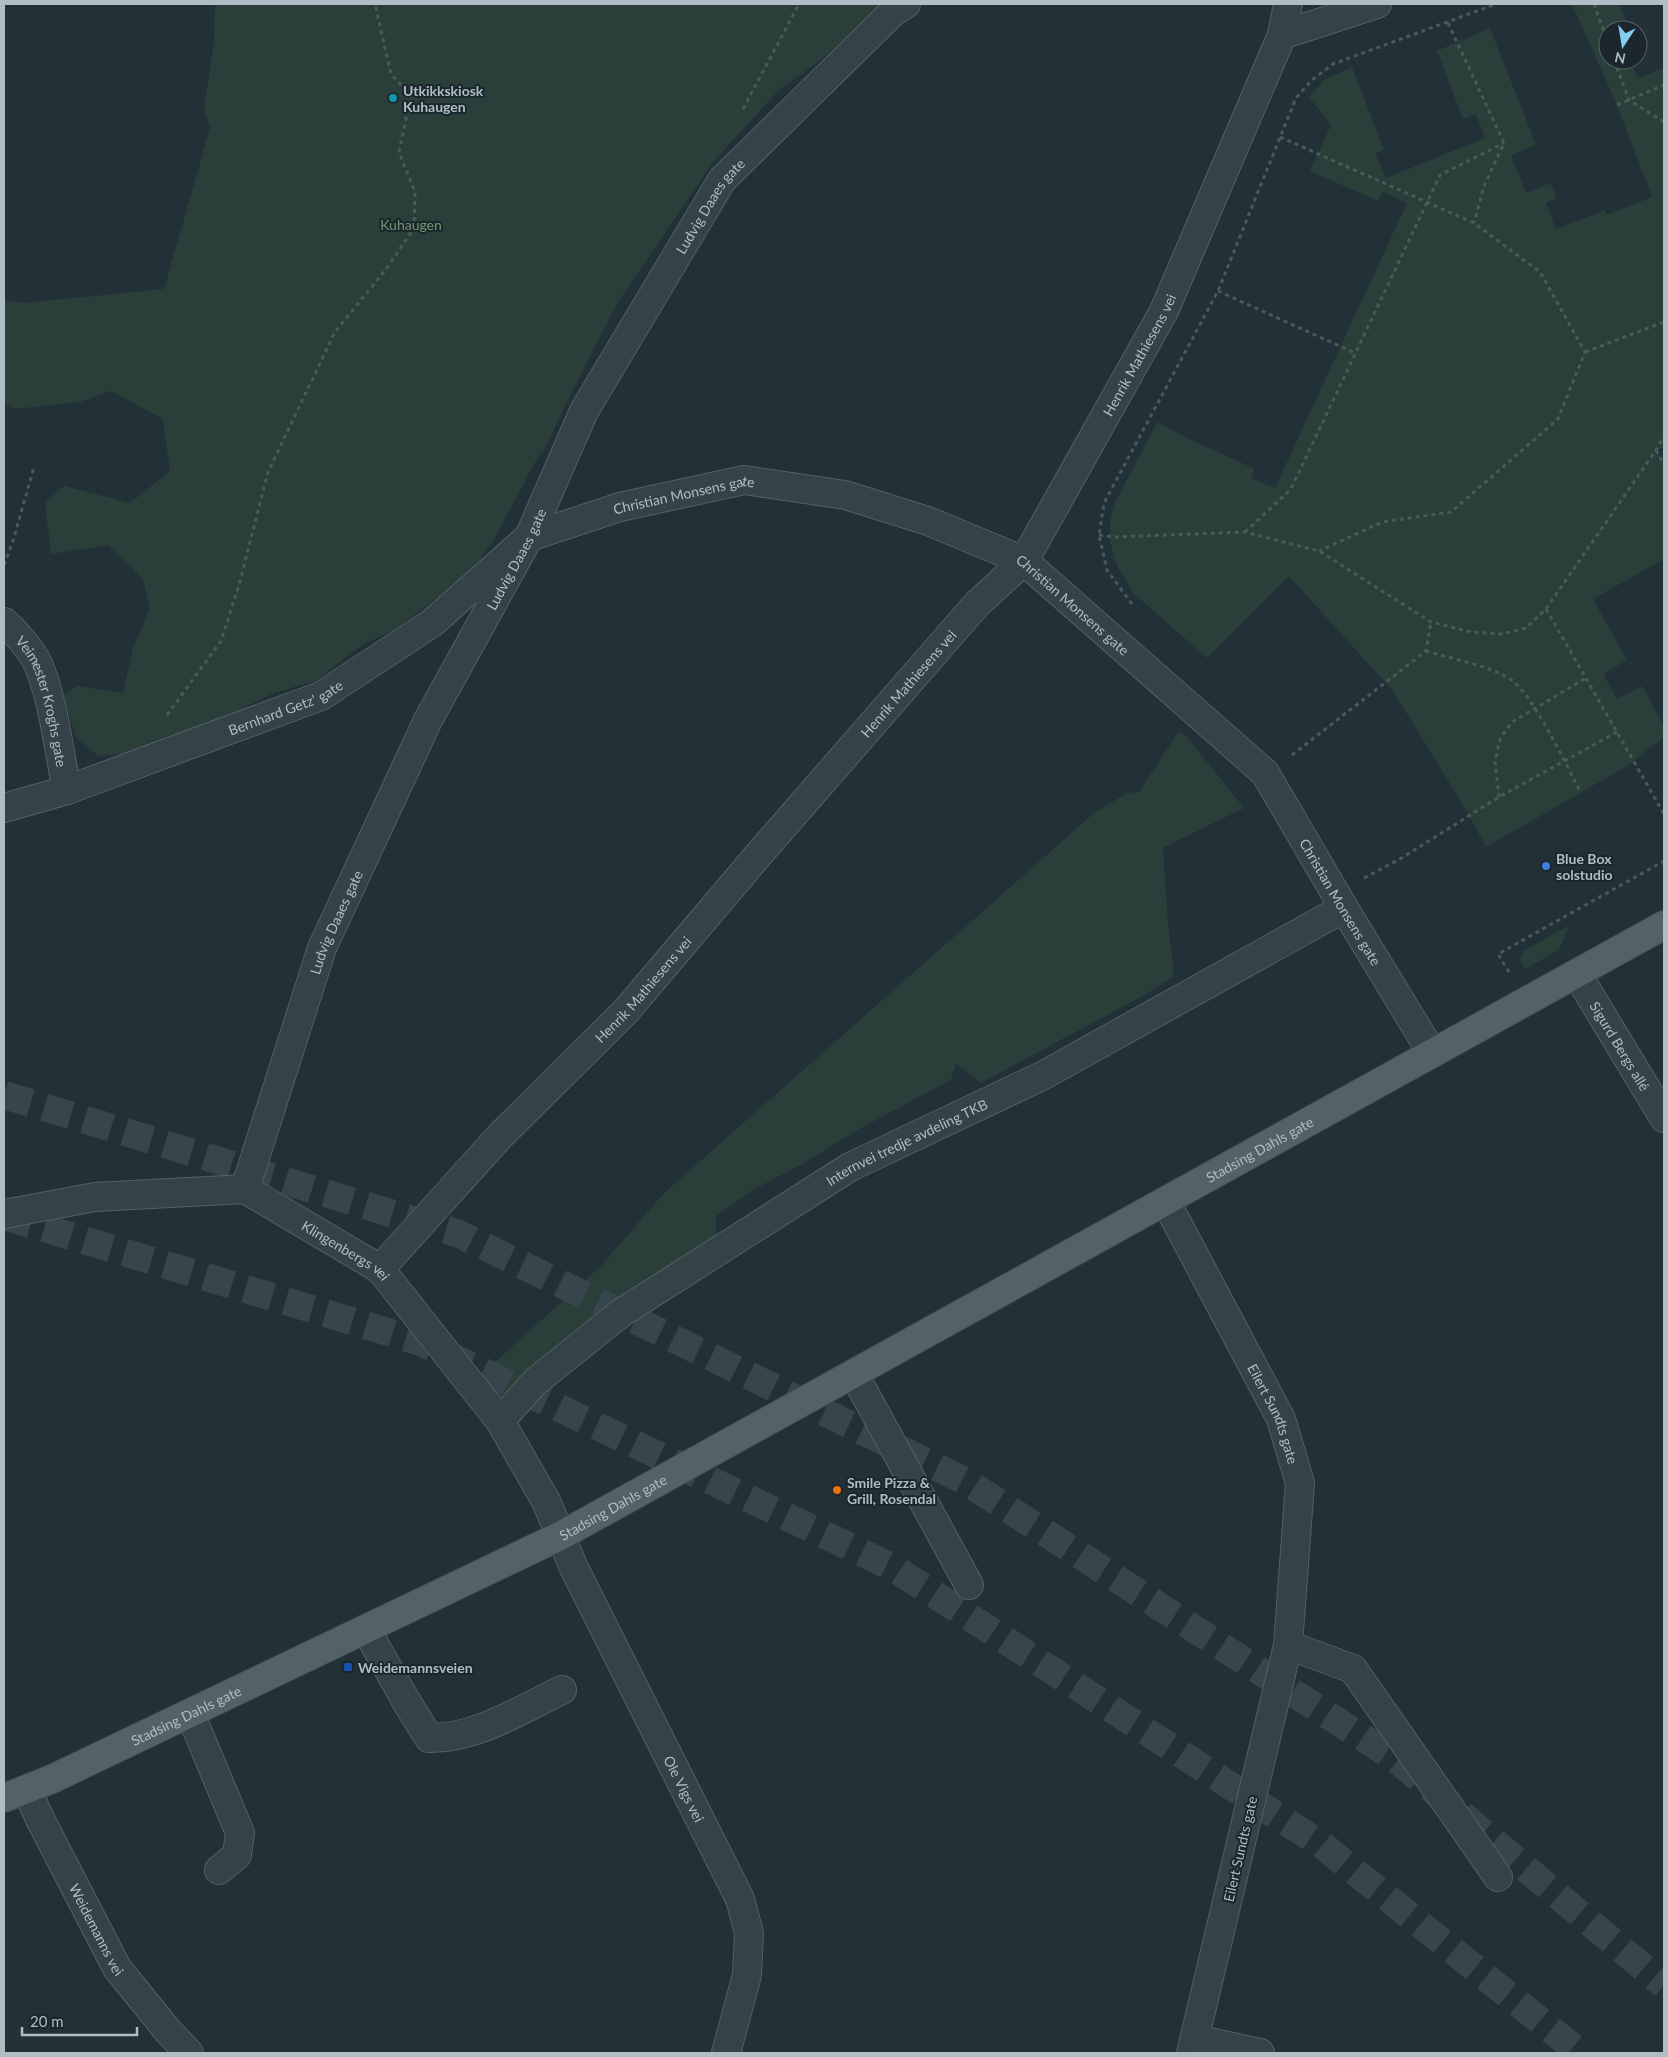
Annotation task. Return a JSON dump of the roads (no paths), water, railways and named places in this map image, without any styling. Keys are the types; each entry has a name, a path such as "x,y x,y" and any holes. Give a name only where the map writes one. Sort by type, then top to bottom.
{"main road":[{"name":"Stadsing Dahls gate","path":"16,1794 560,1536 1166,1202 1664,924"}],"street":[{"name":"Ludvig Daaes gate","path":"245,1189 322,948 428,720 529,537 584,411 722,180 893,12 906,4"},
{"name":"Henrik Mathiesens vei","path":"380,1269 500,1136 626,1011 760,853 977,604 1024,561 1164,310 1282,35 1288,4"},
{"path":"1282,35 1377,4"},
{"name":"Christian Monsens gate","path":"529,537 620,507 744,480 845,495 928,521 1024,561 1265,773 1432,1054"},
{"name":"Bernhard Getz' gate","path":"4,808 67,790 321,696 432,622 529,537"},
{"name":"Veimester Kroghs gate","path":"4,622 11,627 38,663 48,698 67,790"},
{"name":"Internvei tredje avdeling TKB","path":"500,1421 535,1382 621,1313 850,1167 1044,1075 1344,908"},
{"name":"Sigurd Bergs allé","path":"1577,974 1664,1118"},
{"path":"4,1214 95,1197 245,1189"},
{"name":"Klingenbergs vei","path":"245,1189 380,1269 500,1421 546,1501 560,1536"},
{"name":"Eilert Sundts gate","path":"1166,1202 1281,1419 1300,1483 1288,1645 1193,2046"},
{"path":"854,1374 970,1585"},
{"name":"Ole Vigs vei","path":"560,1536 574,1568 740,1899 749,1933 747,1975 726,2053"},
{"path":"366,1629 406,1702 429,1738 447,1738 470,1734 562,1690"},
{"path":"1288,1645 1353,1669 1498,1877"},
{"path":"190,1713 240,1833 237,1855 219,1870"},
{"name":"Weidemanns vei","path":"16,1794 40,1819 117,1968 168,2031 189,2053"},
{"path":"1193,2046 1260,2053"}],"tunnel":[{"path":"4,1095 459,1234 965,1481 1396,1759 1664,1985"},
{"path":"4,1216 421,1342 892,1567 1322,1845 1580,2053"}],"place":[{"name":"Utkikkskiosk Kuhaugen","path":"393,98"},
{"name":"Blue Box solstudio","path":"1546,866"},
{"name":"Smile Pizza & Grill, Rosendal","path":"837,1490"},
{"name":"Weidemannsveien","path":"348,1667"}],"park label":[{"name":"Kuhaugen","path":"411,224"}]}
